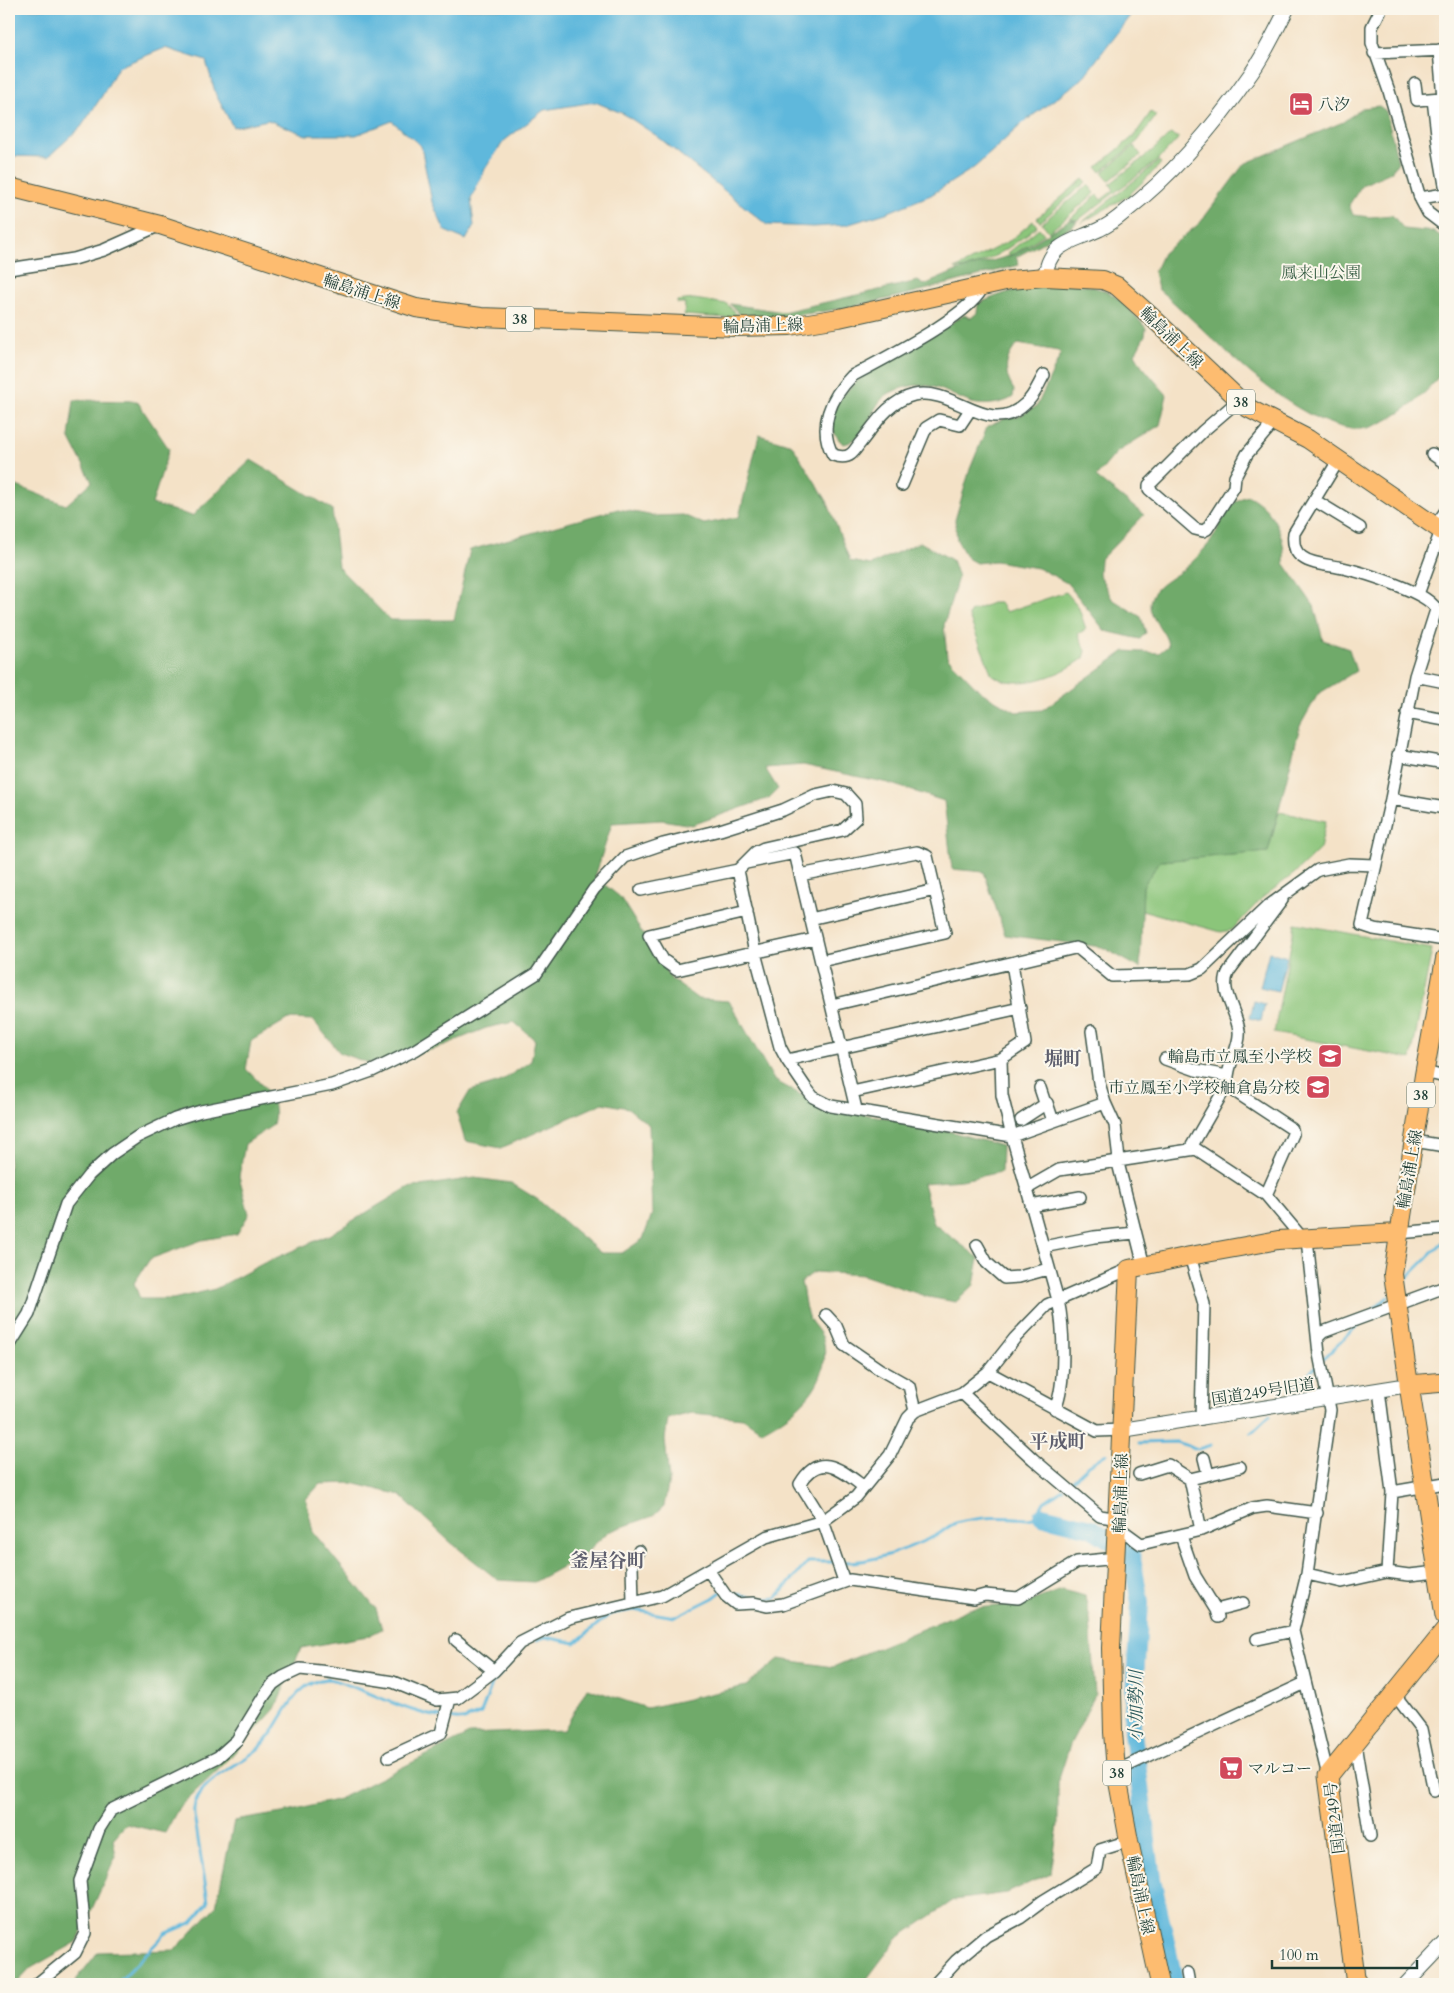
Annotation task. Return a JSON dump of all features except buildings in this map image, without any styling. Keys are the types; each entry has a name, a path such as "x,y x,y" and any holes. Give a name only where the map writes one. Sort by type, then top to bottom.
{"highway":[{"path":"1445,1382 1409,1385 1425,1486 1439,1539 1438,1572 1445,1616"},
{"name":"国道249号","path":"1356,1984 1328,1776 1445,1631"}],"main road":[{"name":"輪島浦上線","path":"9,187 160,225 394,302 446,314 481,317 670,325 782,326 839,318 1010,280 1045,277 1095,278 1111,283 1155,320 1248,408 1308,439 1338,461 1442,526"},
{"name":"輪島浦上線","path":"1409,1385 1393,1274 1398,1232 1445,958"},
{"path":"1137,1268 1278,1240 1398,1232"},
{"name":"輪島浦上線","path":"1137,1268 1122,1430 1119,1526 1111,1648 1129,1841 1160,1984"}],"street":[{"path":"1045,277 1050,256 1058,247 1102,228 1126,212 1163,179 1215,120 1253,71 1287,9"},
{"path":"1381,9 1372,27 1374,53 1389,91 1420,198 1428,213 1445,226"},
{"path":"1374,53 1442,50 1439,151 1445,185"},
{"path":"1415,84 1416,100 1441,98"},
{"path":"1420,198 1445,194"},
{"path":"9,269 74,260 104,250 160,225"},
{"path":"983,286 981,293 960,312 852,376 838,393 824,431 833,455 841,457 852,454 884,412 903,399 913,395 936,394 970,410 991,416 1012,413 1031,398 1044,375"},
{"path":"1238,400 1148,485 1149,489 1196,529 1203,531 1207,529 1234,487 1235,477 1247,454 1274,422"},
{"path":"902,485 926,428 939,420 960,425 970,410"},
{"path":"1432,454 1445,463"},
{"path":"1338,461 1293,538 1296,551 1302,558 1344,568 1418,594 1433,603 1436,610 1415,676 1398,755 1391,799 1362,925 1374,929 1445,940"},
{"path":"1314,500 1360,528"},
{"path":"1418,594 1442,526"},
{"path":"1415,676 1445,682"},
{"path":"1407,713 1445,720"},
{"path":"1398,755 1445,763"},
{"path":"9,1346 29,1314 66,1204 89,1175 112,1154 137,1137 175,1119 201,1111 332,1085 372,1071 415,1050 536,974 550,957 594,889 625,857 663,844 720,830 783,810 826,792 846,794 855,804 856,818 843,830 764,848 756,852 742,866"},
{"path":"1391,799 1445,808"},
{"path":"800,875 917,852 927,856 945,933 821,962"},
{"path":"641,890 795,853 856,1110"},
{"path":"832,1005 1075,948 1080,949 1112,976 1190,974 1202,969 1267,907 1318,870 1349,864 1375,864"},
{"path":"742,866 747,912 755,953 780,1047 787,1060 814,1097 831,1106 1012,1136 1105,1103"},
{"path":"810,919 935,890"},
{"path":"1190,1148 1227,1080 1240,1033 1225,988 1226,977 1282,902 1283,896"},
{"path":"747,912 649,935 663,960 677,970 815,939"},
{"path":"852,1092 1000,1059 1025,1042 1012,963"},
{"path":"787,1060 1020,1008"},
{"path":"37,1984 75,1953 85,1933 80,1881 99,1829 111,1810 218,1757 237,1740 264,1696 273,1684 283,1677 300,1668 393,1682 437,1700 458,1698 494,1671 520,1643 569,1618 662,1596 766,1537 823,1521 856,1497 890,1455 908,1418 915,1411 962,1393 988,1372 1015,1338 1047,1305 1137,1268 1135,1232 1118,1159 1115,1125 1105,1103 1098,1076 1092,1031"},
{"path":"1000,1059 1002,1095 1058,1300 1062,1321 1061,1388 1060,1398 1055,1409"},
{"path":"1165,1059 1227,1080"},
{"path":"1424,1075 1432,1074 1445,1077"},
{"path":"1227,1080 1228,1087 1292,1129 1292,1134 1266,1194"},
{"path":"1040,1088 1053,1121"},
{"path":"1021,1120 1045,1103"},
{"path":"1414,1141 1445,1146"},
{"path":"1026,1188 1059,1170 1118,1159 1190,1148 1196,1149 1266,1194 1305,1239 1321,1369 1330,1410 1307,1574 1293,1631 1328,1776"},
{"path":"1031,1206 1080,1197"},
{"path":"1398,1232 1445,1229"},
{"path":"1043,1248 1094,1237 1135,1232"},
{"path":"977,1245 987,1263 1004,1278 1019,1277 1048,1269"},
{"path":"1190,1256 1204,1304 1200,1419"},
{"path":"1318,1337 1323,1332 1372,1316 1445,1287"},
{"path":"826,1315 836,1326 844,1345 908,1386 915,1411"},
{"path":"988,1372 1097,1431 1122,1430"},
{"name":"国道249号旧道","path":"1122,1430 1409,1385"},
{"path":"1379,1390 1392,1492 1387,1572"},
{"path":"962,1393 1067,1489 1100,1516 1119,1526 1141,1544 1201,1530 1246,1510 1267,1506 1317,1513"},
{"path":"1204,1458 1208,1474"},
{"path":"844,1581 823,1521 800,1484 817,1467 829,1464 840,1469 864,1487"},
{"path":"1139,1474 1168,1465 1190,1478 1240,1467"},
{"path":"1190,1478 1201,1530"},
{"path":"1392,1492 1445,1483"},
{"path":"1181,1536 1195,1576 1217,1614 1243,1603"},
{"path":"633,1602 632,1565 639,1551"},
{"path":"708,1570 722,1592 736,1604 754,1603 767,1606 783,1604 844,1581 974,1598 985,1595 1018,1598 1077,1562 1117,1558"},
{"path":"1307,1574 1342,1582 1387,1572 1409,1575 1438,1572"},
{"path":"1257,1639 1293,1631"},
{"path":"456,1640 482,1654 494,1671"},
{"path":"1122,1768 1305,1683"},
{"path":"1395,1695 1420,1729 1434,1791"},
{"path":"389,1757 441,1733 450,1699"},
{"path":"1355,1743 1370,1836"},
{"path":"936,1984 956,1961 986,1936 1020,1918 1043,1901 1097,1868 1100,1850 1129,1841"},
{"path":"1406,1984 1445,1943"}],"green space":[{"name":"鳳来山公園","path":"1379,106 1386,111 1398,162 1391,172 1362,185 1349,205 1353,215 1370,217 1392,215 1404,229 1435,232 1442,237 1445,269 1446,357 1441,372 1434,383 1411,405 1384,422 1371,427 1350,429 1319,419 1297,408 1255,377 1158,289 1154,272 1163,253 1200,223 1244,164 1343,122 1362,108"},
{"path":"1151,112 1156,116 1138,141 1101,172 1097,167 1134,136"},
{"path":"1170,134 1179,138 1157,161 1078,220 1070,219 1097,195 1101,200 1114,190 1110,184"},
{"path":"1134,146 1141,155 1109,181 1102,173"},
{"path":"1159,161 1161,163 1157,168 1128,196 1081,223"},
{"path":"1083,179 1086,182 1040,222 1037,218"},
{"path":"1088,185 1095,193 1049,232 1042,223"},
{"path":"1069,220 1077,221 1073,226 1016,257 1019,265 917,292 847,307 778,317 743,318 730,304 783,312 918,281 924,285 954,272 1016,254"},
{"path":"1033,221 1037,226 999,254 976,265 955,269 1011,240"},
{"path":"1039,228 1044,234 1016,253 1009,255 1008,253"},
{"path":"1053,282 1096,288 1115,297 1124,304 1146,328 1145,335 1135,354 1142,366 1167,395 1160,425 1117,452 1096,477 1144,515 1100,560 1099,574 1112,599 1141,617 1146,633 1140,639 1105,631 1067,583 1038,568 995,561 976,563 967,558 957,540 955,520 970,469 987,427 1006,418 1018,417 1037,406 1061,354 1058,351 1018,344 1010,355 1007,366 1008,378 1014,390 1013,397 1004,401 994,404 977,404 963,400 941,389 916,385 893,391 884,397 866,426 850,442 843,444 833,429 832,415 838,401 864,376 964,315 971,318 977,313 978,304 1005,293"},
{"path":"694,299 727,304 741,319 684,315 685,303 677,303 677,301"},
{"path":"74,400 137,401 169,449 152,504 192,516 251,460 332,509 338,567 390,620 454,620 470,550 618,509 654,516 683,515 704,524 739,517 759,435 792,445 827,501 850,561 870,565 920,542 952,560 958,577 944,625 947,657 981,692 1016,712 1042,710 1125,651 1159,653 1168,646 1165,635 1150,610 1151,598 1158,588 1187,567 1201,553 1216,533 1228,510 1234,503 1249,496 1265,508 1276,524 1283,543 1284,563 1314,606 1323,640 1349,649 1356,671 1318,694 1300,726 1268,852 1160,861 1143,886 1140,968 1102,947 1005,935 984,872 952,869 944,801 888,783 803,765 765,768 778,789 769,798 692,825 662,820 612,823 595,877 620,897 671,979 698,999 729,1001 774,1080 825,1108 920,1123 1002,1146 1001,1172 962,1180 923,1183 934,1224 979,1258 974,1285 956,1302 928,1297 863,1275 814,1272 801,1282 808,1316 823,1339 824,1358 822,1372 816,1385 799,1406 762,1431 743,1418 692,1413 668,1419 665,1439 669,1480 664,1506 653,1516 608,1532 581,1557 534,1582 498,1580 449,1541 400,1495 352,1483 320,1484 306,1499 313,1532 376,1609 382,1629 368,1636 301,1648 275,1709 222,1766 179,1807 165,1833 126,1824 113,1839 116,1856 77,1942 31,1968 16,1984 9,1984 9,483 66,505 92,482 69,437","holes":["288,1019 313,1020 340,1053 369,1063 435,1049 486,1028 514,1022 535,1040 531,1061 500,1082 470,1091 457,1113 465,1141 501,1148 603,1103 628,1108 649,1125 652,1214 643,1239 622,1253 601,1253 537,1199 511,1183 475,1178 407,1188 329,1235 264,1263 215,1289 173,1299 140,1299 134,1283 150,1259 202,1240 237,1234 249,1214 239,1176 245,1144 273,1125 275,1116 272,1100 264,1087 246,1069 251,1041"]},
{"path":"1066,592 1078,606 1086,629 1078,634 1086,651 1084,658 1052,675 1026,682 1002,680 992,675 969,617 970,612 992,603 1000,603 1006,612"},
{"path":"1279,812 1326,821 1320,849 1295,873 1262,898 1232,930 1221,932 1142,910 1143,886 1160,861 1268,852"},
{"path":"1295,923 1432,949 1411,1059 1274,1033"},
{"path":"1062,1590 1085,1596 1090,1619 1095,1695 1070,1745 1058,1782 1058,1825 1051,1873 1007,1893 954,1900 897,1939 863,1984 73,1984 98,1952 175,1950 216,1906 234,1821 288,1812 339,1799 469,1734 564,1730 587,1688 647,1708 746,1686 779,1659 833,1667 969,1609 1025,1603"}],"water":[{"path":"9,9 1135,9 1082,79 1024,122 975,167 931,195 886,213 846,225 813,227 767,225 657,136 624,114 595,102 544,110 504,141 485,169 471,199 474,226 466,240 445,231 432,202 421,146 392,121 356,135 306,135 268,120 233,127 216,95 206,61 165,48 118,67 102,96 81,127 48,157 9,156"},
{"path":"1269,952 1287,957 1278,991 1260,987"},
{"path":"1254,1001 1265,1004 1261,1021 1250,1018"}],"waterway":[{"path":"1401,1284 1445,1240"},
{"path":"1375,1308 1388,1297"},
{"path":"1323,1359 1360,1323"},
{"path":"1295,1388 1317,1365"},
{"path":"1251,1433 1270,1415"},
{"path":"1139,1443 1176,1442 1198,1449 1211,1445"},
{"path":"1068,1485 1089,1465 1106,1454"},
{"path":"841,1562 853,1562 889,1555 933,1537 953,1524 965,1521 992,1518 1028,1519 1042,1516 1039,1511 1044,1502 1063,1489"},
{"name":"小加勢川","path":"1042,1516 1091,1528 1131,1553 1140,1603 1132,1725 1152,1879 1175,1984"},
{"path":"729,1591 762,1599 776,1598 808,1562 835,1562"},
{"path":"537,1640 545,1637 575,1643 610,1614 634,1610 675,1617 721,1592"},
{"path":"448,1718 464,1720 481,1713 492,1684 511,1661"},
{"path":"117,1984 165,1934 193,1922 208,1902 194,1815 196,1799 210,1782 250,1755 267,1740 295,1697 304,1688 314,1682 327,1679 333,1680 407,1708 441,1717"}],"place":[{"name":"八汐","path":"1301,104"},
{"name":"輪島市立鳳至小学校","path":"1330,1056"},
{"name":"市立鳳至小学校舳倉島分校","path":"1318,1087"},
{"name":"マルコー","path":"1231,1768"}],"district":[{"name":"堀町","path":"1063,1058"},
{"name":"平成町","path":"1058,1441"},
{"name":"釜屋谷町","path":"608,1560"}]}
